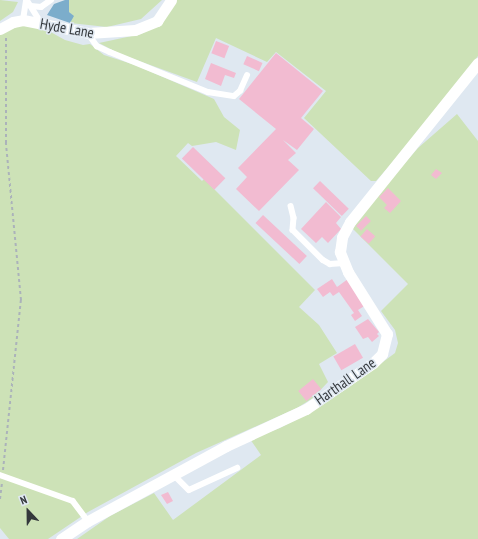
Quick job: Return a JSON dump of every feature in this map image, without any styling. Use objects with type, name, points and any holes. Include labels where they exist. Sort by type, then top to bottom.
[{"type":"street","name":"Hyde Lane","points":[[2,28],[22,20],[88,33],[135,30],[157,21],[171,0]]},
{"type":"street","name":"Harthall Lane","points":[[61,539],[88,521],[226,446],[306,409],[373,363],[382,354],[387,341],[384,327],[344,263],[340,245],[350,222],[478,63]]},
{"type":"lane","points":[[26,0],[42,23]]},
{"type":"lane","points":[[22,20],[26,0]]},
{"type":"lane","points":[[30,6],[41,7],[51,0]]},
{"type":"lane","points":[[88,33],[98,46],[110,52],[225,96],[234,96],[240,91],[247,75]]},
{"type":"lane","points":[[291,206],[294,218],[293,230],[322,260],[330,264],[344,263]]},
{"type":"lane","points":[[174,475],[189,490],[237,468]]},
{"type":"lane","points":[[1,476],[73,501],[88,521]]},
{"type":"path","points":[[0,499],[1,476],[21,300],[6,143],[2,28]]},
{"type":"green space","points":[[0,0],[18,2],[13,12],[0,21]]},
{"type":"green space","points":[[69,0],[162,0],[141,19],[107,27],[70,23],[73,16],[69,12]]},
{"type":"green space","points":[[176,0],[478,0],[478,56],[431,119],[376,181],[371,181],[304,118],[326,91],[276,52],[267,62],[216,38],[197,82],[120,54],[99,43],[141,34],[162,23]]},
{"type":"green space","points":[[21,23],[38,25],[65,40],[83,45],[90,44],[104,55],[135,65],[214,99],[224,117],[240,130],[236,150],[216,142],[192,146],[188,143],[176,156],[202,181],[204,179],[315,290],[299,307],[319,325],[337,353],[319,364],[328,382],[313,398],[297,408],[196,453],[88,512],[48,539],[9,539],[0,528],[0,34]]},
{"type":"green space","points":[[457,114],[478,141],[478,539],[77,539],[110,516],[154,493],[173,520],[261,455],[250,439],[280,428],[309,413],[348,388],[395,353],[398,343],[395,330],[381,311],[408,284],[350,226],[418,148]]},
{"type":"water","points":[[69,0],[69,12],[74,16],[70,23],[47,15],[54,4]]},
{"type":"building","points":[[216,41],[229,46],[224,58],[211,53]]},
{"type":"building","points":[[276,53],[323,91],[301,118],[314,129],[297,150],[283,140],[296,153],[288,160],[299,170],[259,211],[236,189],[247,177],[238,168],[276,129],[239,99]]},
{"type":"building","points":[[247,56],[263,63],[259,71],[243,64]]},
{"type":"building","points":[[211,63],[236,73],[234,78],[225,75],[221,86],[205,79]]},
{"type":"building","points":[[193,147],[225,178],[214,190],[182,159]]},
{"type":"building","points":[[436,169],[442,173],[436,179],[431,175]]},
{"type":"building","points":[[320,181],[349,209],[342,216],[313,188]]},
{"type":"building","points":[[388,188],[401,201],[390,213],[384,208],[387,205],[379,197]]},
{"type":"building","points":[[326,202],[341,217],[336,223],[341,229],[328,243],[322,237],[316,243],[301,229]]},
{"type":"building","points":[[263,215],[307,256],[299,264],[255,223]]},
{"type":"building","points":[[366,216],[371,221],[361,231],[356,226]]},
{"type":"building","points":[[367,229],[375,236],[369,244],[360,237]]},
{"type":"building","points":[[332,279],[337,287],[348,279],[366,305],[358,310],[362,316],[355,321],[351,315],[354,313],[339,292],[333,296],[330,292],[323,297],[317,289]]},
{"type":"building","points":[[368,319],[379,332],[377,334],[379,336],[372,342],[368,337],[363,339],[355,327]]},
{"type":"building","points":[[355,344],[363,358],[341,370],[333,356]]},
{"type":"building","points":[[313,379],[321,389],[306,401],[298,391]]},
{"type":"building","points":[[168,492],[173,501],[167,504],[161,495]]}]
